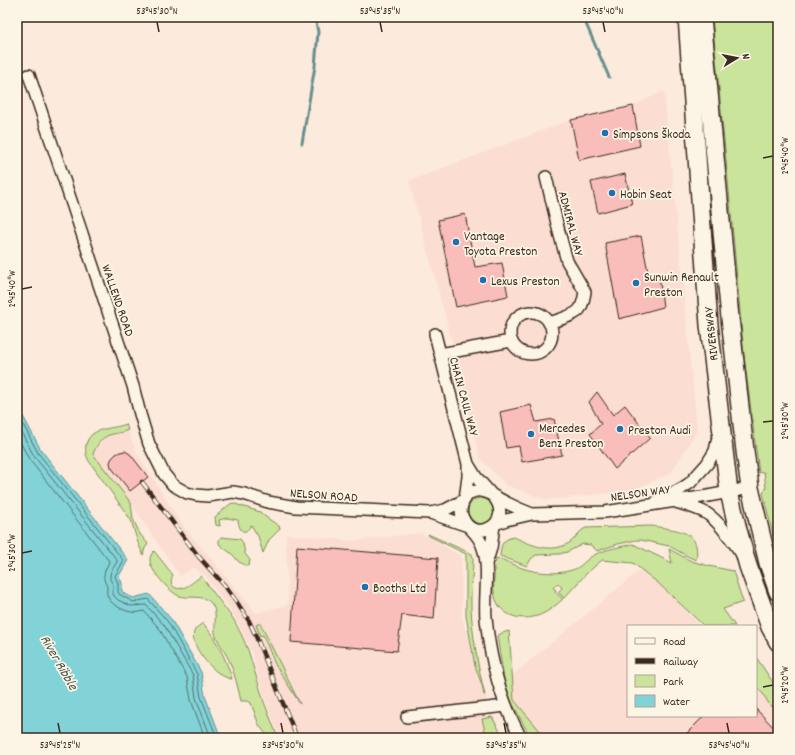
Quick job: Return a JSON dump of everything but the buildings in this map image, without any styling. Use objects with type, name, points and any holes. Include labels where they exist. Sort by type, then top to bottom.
[{"type":"highway","name":"RIVERSWAY","points":[[686,17],[709,326],[720,421],[739,490],[778,592]]},
{"type":"highway","name":"RIVERSWAY","points":[[702,17],[730,318],[745,451],[739,490],[738,530],[748,566],[770,627],[778,642]]},
{"type":"street","name":"WALLEND ROAD","points":[[29,75],[133,386],[150,444],[164,474],[173,485],[187,493],[196,495],[208,496],[218,494]]},
{"type":"street","name":"ADMIRAL WAY","points":[[546,177],[567,261],[585,292],[579,310],[549,323]]},
{"type":"street","points":[[531,312],[541,315],[547,320],[552,331],[550,342],[546,347],[540,352],[533,354],[526,354],[519,351],[514,346],[512,341],[510,336],[511,328],[514,322],[519,316],[531,312]]},
{"type":"street","name":"CHAIN CAUL WAY","points":[[435,334],[468,464],[468,477],[464,499]]},
{"type":"street","points":[[440,354],[512,341]]},
{"type":"street","points":[[650,505],[681,489],[690,483],[701,472],[715,451],[720,421]]},
{"type":"street","name":"CHAIN CAUL WAY","points":[[468,464],[476,477],[492,495]]},
{"type":"street","name":"NELSON WAY","points":[[495,524],[532,514],[605,512],[739,490]]},
{"type":"street","name":"NELSON ROAD","points":[[218,494],[233,492],[268,502],[296,507],[430,513],[445,510],[464,499]]},
{"type":"street","points":[[469,527],[476,530],[483,530],[495,524],[499,519],[500,512],[498,500],[486,492],[474,492],[469,494],[464,499],[461,510],[462,516],[469,527],[480,542],[483,548],[487,564]]},
{"type":"street","name":"NELSON WAY","points":[[492,495],[532,514]]},
{"type":"street","points":[[674,501],[707,514],[718,524],[735,544],[748,566]]},
{"type":"street","name":"NELSON ROAD","points":[[430,513],[469,527]]},
{"type":"street","points":[[495,524],[487,564],[486,617],[492,661],[506,706],[521,738]]},
{"type":"street","points":[[407,717],[506,706]]},
{"type":"shaded area","points":[[664,91],[697,430],[671,473],[630,491],[547,500],[506,485],[480,458],[449,330],[409,181],[571,120],[633,106]]},
{"type":"shaded area","points":[[128,430],[136,452],[183,526],[256,613],[288,605],[286,534],[353,541],[421,533],[461,556],[462,618],[491,713],[505,738],[280,738],[260,684],[253,656],[232,612],[205,575],[193,567],[180,576],[131,503],[93,454],[103,439],[109,435]]},
{"type":"shaded area","points":[[645,566],[699,625],[627,625],[627,717],[757,717],[757,688],[778,711],[778,738],[536,738],[516,706],[508,679]]},
{"type":"green space","points":[[712,17],[778,17],[778,556],[763,493],[766,488],[764,472],[759,473],[744,355]]},
{"type":"green space","points":[[126,424],[128,430],[109,435],[101,440],[93,454],[131,503],[133,519],[140,534],[148,544],[143,555],[131,520],[86,455],[86,445],[88,439],[92,435],[102,430]]},
{"type":"green space","points":[[481,498],[490,502],[494,511],[490,520],[481,524],[472,520],[468,511],[472,502]]},
{"type":"green space","points":[[232,503],[260,512],[279,526],[280,529],[269,540],[263,553],[258,536],[251,525],[246,531],[242,531],[239,527],[238,520],[227,518],[219,520],[220,526],[216,525],[215,517]]},
{"type":"green space","points":[[652,526],[677,530],[691,537],[695,542],[697,550],[696,560],[669,546],[641,540],[618,544],[597,551],[591,545],[583,544],[567,552],[559,554],[536,555],[531,559],[527,566],[500,556],[503,543],[507,539],[514,537],[541,547],[555,548],[569,543],[586,528]]},
{"type":"green space","points":[[428,534],[472,554],[472,620],[476,653],[485,695],[475,666],[466,616],[466,554],[429,536]]},
{"type":"green space","points":[[221,537],[240,539],[243,543],[245,554],[250,560],[249,565],[247,566],[239,562],[232,554],[220,545],[219,540]]},
{"type":"green space","points":[[633,544],[672,563],[669,549],[691,561],[733,571],[743,602],[723,609],[734,625],[703,625],[658,583],[633,563],[602,560],[587,573],[564,598],[558,592],[562,588],[558,583],[553,588],[556,590],[555,592],[563,599],[548,611],[530,618],[515,617],[509,614],[499,606],[496,600],[494,584],[496,558],[528,570],[547,573],[566,572],[575,569],[591,557],[613,548]]},
{"type":"green space","points":[[154,551],[173,575],[171,581],[174,587],[185,587],[201,576],[234,620],[248,650],[264,702],[278,738],[269,738],[259,725],[251,703],[248,701],[241,701],[230,662],[215,633],[215,613],[213,606],[208,600],[179,596],[167,587],[152,569],[150,558]]},
{"type":"green space","points":[[203,623],[213,636],[227,664],[232,679],[212,668],[196,646],[194,632],[196,628]]},
{"type":"green space","points":[[260,623],[300,704],[275,664],[263,635],[260,636],[256,625]]},
{"type":"green space","points":[[509,631],[514,700],[546,738],[531,738],[511,701],[504,679],[497,636]]},
{"type":"green space","points":[[757,658],[778,690],[778,702],[771,707],[757,687]]},
{"type":"green space","points":[[492,717],[504,738],[489,738],[485,731],[482,719]]},
{"type":"water","name":"River Ribble","points":[[17,405],[41,450],[128,560],[119,576],[122,583],[122,592],[133,598],[149,594],[171,619],[201,672],[205,696],[221,738],[17,738]]},
{"type":"waterway","points":[[302,143],[315,66],[318,32],[315,17]]},
{"type":"waterway","points":[[583,17],[609,77]]},
{"type":"railway","points":[[142,482],[199,557],[225,586],[249,621],[297,738]]},
{"type":"place","name":"Simpsons Škoda","points":[[605,133]]},
{"type":"place","name":"Hobin Seat","points":[[612,193]]},
{"type":"place","name":"Vantage Toyota Preston","points":[[456,242]]},
{"type":"place","name":"Lexus Preston","points":[[483,280]]},
{"type":"place","name":"Sunwin Renault Preston","points":[[636,283]]},
{"type":"place","name":"Preston Audi","points":[[620,429]]},
{"type":"place","name":"Mercedes Benz Preston","points":[[531,434]]},
{"type":"place","name":"Booths Ltd","points":[[365,587]]}]
